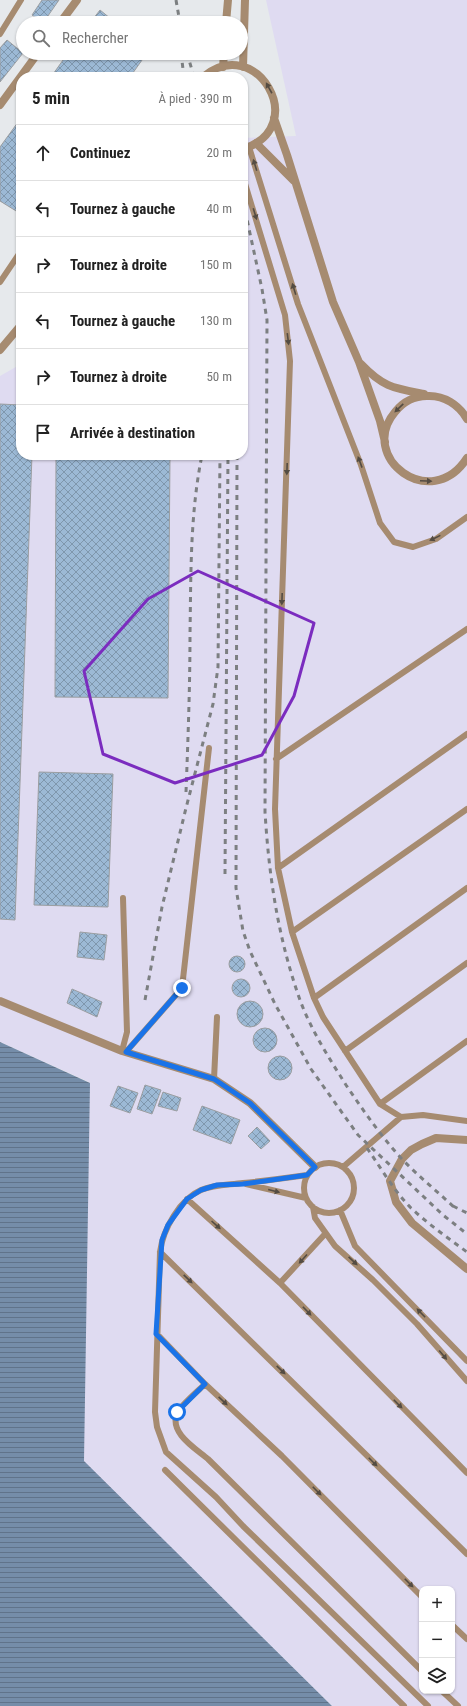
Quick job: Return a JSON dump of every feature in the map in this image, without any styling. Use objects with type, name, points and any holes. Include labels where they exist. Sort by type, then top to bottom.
[{"type":"street","points":[[65,16],[77,0]]},
{"type":"street","points":[[227,16],[228,0]]},
{"type":"street","points":[[245,0],[245,16]]},
{"type":"street","points":[[24,72],[33,60]]},
{"type":"street","points":[[223,67],[224,60]]},
{"type":"street","points":[[243,60],[243,67]]},
{"type":"street","points":[[212,72],[223,67],[243,67],[260,76],[270,88],[275,102],[274,118],[333,302],[359,362],[380,421],[389,457],[398,470],[404,475],[417,480],[431,482],[445,478],[457,471],[467,458]]},
{"type":"street","points":[[0,105],[16,83]]},
{"type":"street","points":[[274,118],[267,132],[250,147],[296,184]]},
{"type":"street","points":[[0,350],[16,331]]},
{"type":"street","points":[[359,362],[374,377],[386,385],[398,390],[442,398],[467,407]]},
{"type":"street","points":[[385,442],[387,428],[397,409],[409,400],[423,396],[430,396]]},
{"type":"street","points":[[453,403],[459,408],[467,419]]},
{"type":"street","points":[[0,1002],[124,1052],[214,1079],[250,1103],[315,1167]]},
{"type":"street","points":[[467,1140],[436,1138],[422,1144],[411,1150],[402,1159],[390,1181],[396,1202],[412,1223],[467,1269]]},
{"type":"lane","points":[[0,34],[21,0]]},
{"type":"lane","points":[[250,147],[298,304],[361,465],[380,523],[394,542],[413,547],[436,539],[467,517]]},
{"type":"lane","points":[[248,193],[285,315],[290,361],[276,759],[275,809],[278,868],[292,932],[314,998],[323,1017],[380,1104],[401,1118]]},
{"type":"lane","points":[[0,282],[16,258]]},
{"type":"lane","points":[[276,759],[467,629]]},
{"type":"lane","points":[[278,868],[467,734]]},
{"type":"lane","points":[[124,1052],[182,988],[209,748]]},
{"type":"lane","points":[[292,932],[467,809]]},
{"type":"lane","points":[[314,998],[467,888]]},
{"type":"lane","points":[[123,898],[127,1032],[124,1052]]},
{"type":"lane","points":[[345,1051],[467,963]]},
{"type":"lane","points":[[214,1079],[217,1017]]},
{"type":"lane","points":[[380,1104],[467,1041]]},
{"type":"lane","points":[[343,1168],[401,1118],[423,1115],[466,1119]]},
{"type":"lane","points":[[313,1207],[326,1212],[340,1210],[348,1202],[353,1192],[353,1181],[347,1171],[338,1165],[327,1163],[315,1167],[307,1175],[304,1186],[306,1198],[313,1207],[316,1218],[335,1246],[373,1280],[417,1324],[467,1381]]},
{"type":"lane","points":[[307,1175],[243,1184],[217,1185],[201,1190],[187,1199],[168,1225],[162,1240],[160,1252],[156,1334],[155,1412],[160,1439],[166,1452],[216,1497],[428,1706]]},
{"type":"lane","points":[[243,1184],[306,1198]]},
{"type":"lane","points":[[187,1199],[280,1283],[467,1473]]},
{"type":"lane","points":[[340,1210],[355,1246],[467,1361]]},
{"type":"lane","points":[[280,1283],[326,1234]]},
{"type":"lane","points":[[160,1252],[467,1554]]},
{"type":"lane","points":[[156,1334],[205,1384],[282,1456],[419,1593]]},
{"type":"lane","points":[[205,1384],[177,1412],[176,1421],[178,1432],[213,1464],[419,1669]]},
{"type":"lane","points":[[165,1470],[404,1706]]},
{"type":"lane","points":[[455,1628],[467,1639]]},
{"type":"lane","points":[[445,1694],[458,1706]]},
{"type":"highlighted area","points":[[198,571],[314,623],[294,696],[262,755],[175,783],[103,754],[84,671],[148,599]]},
{"type":"shaded area","points":[[266,0],[467,0],[467,1706],[332,1706],[85,1463],[83,1459],[89,1082],[0,1042],[0,376],[16,367],[16,460],[248,460],[248,138],[296,136]]},
{"type":"water","points":[[0,1042],[90,1083],[84,1461],[332,1706],[0,1706]]},
{"type":"building","points":[[42,0],[59,0],[48,16],[32,15]]},
{"type":"building","points":[[100,10],[107,16],[95,16]]},
{"type":"building","points":[[7,40],[16,47],[16,60],[17,60],[0,82],[0,48]]},
{"type":"building","points":[[63,60],[142,60],[134,72],[55,72]]},
{"type":"building","points":[[16,125],[16,211],[0,201],[0,147]]},
{"type":"building","points":[[0,404],[16,405],[16,460],[32,460],[15,920],[0,919]]},
{"type":"building","points":[[56,460],[170,460],[168,698],[55,697]]},
{"type":"building","points":[[39,772],[113,774],[108,907],[34,905]]},
{"type":"building","points":[[80,932],[107,935],[104,960],[77,957]]},
{"type":"building","points":[[234,956],[240,956],[245,961],[243,970],[240,972],[234,972],[229,967],[229,961]]},
{"type":"building","points":[[237,979],[245,979],[250,984],[248,995],[245,997],[237,997],[232,992],[232,984]]},
{"type":"building","points":[[72,989],[102,1002],[97,1017],[67,1003]]},
{"type":"building","points":[[250,1001],[259,1005],[263,1014],[259,1023],[250,1027],[241,1023],[237,1014],[241,1005]]},
{"type":"building","points":[[265,1028],[274,1031],[277,1040],[274,1049],[265,1052],[256,1049],[253,1040],[256,1031]]},
{"type":"building","points":[[280,1056],[285,1057],[291,1063],[291,1073],[285,1079],[280,1080],[275,1079],[269,1073],[268,1068],[269,1063],[275,1057]]},
{"type":"building","points":[[145,1085],[161,1090],[152,1114],[137,1109]]},
{"type":"building","points":[[118,1086],[138,1093],[130,1113],[110,1106]]},
{"type":"building","points":[[163,1092],[181,1098],[177,1111],[158,1106]]},
{"type":"building","points":[[202,1106],[240,1120],[231,1144],[193,1130]]},
{"type":"building","points":[[257,1127],[270,1141],[261,1149],[248,1136]]},
{"type":"railway","points":[[176,0],[179,16]]},
{"type":"railway","points":[[182,60],[183,72]]},
{"type":"railway","points":[[189,60],[193,72]]},
{"type":"railway","points":[[248,224],[267,320],[265,812],[272,884],[280,930],[292,977],[304,1011],[321,1044],[346,1085],[365,1113],[393,1149],[421,1178],[456,1209]]},
{"type":"railway","points":[[186,792],[193,521],[201,460]]},
{"type":"railway","points":[[145,1000],[162,907],[213,704],[218,667],[220,460]]},
{"type":"railway","points":[[225,874],[228,460]]},
{"type":"railway","points":[[237,460],[236,888],[243,931],[250,951],[275,1004],[311,1069],[358,1135],[443,1215],[467,1234]]},
{"type":"railway","points":[[367,1148],[393,1187],[411,1208],[467,1252]]},
{"type":"railway","points":[[453,1206],[467,1213]]},
{"type":"route","points":[[177,1412],[205,1384],[156,1334],[160,1252],[162,1240],[168,1225],[187,1199],[201,1190],[217,1185],[243,1184],[307,1175],[315,1167],[250,1103],[214,1079],[126,1052],[182,988]]}]
